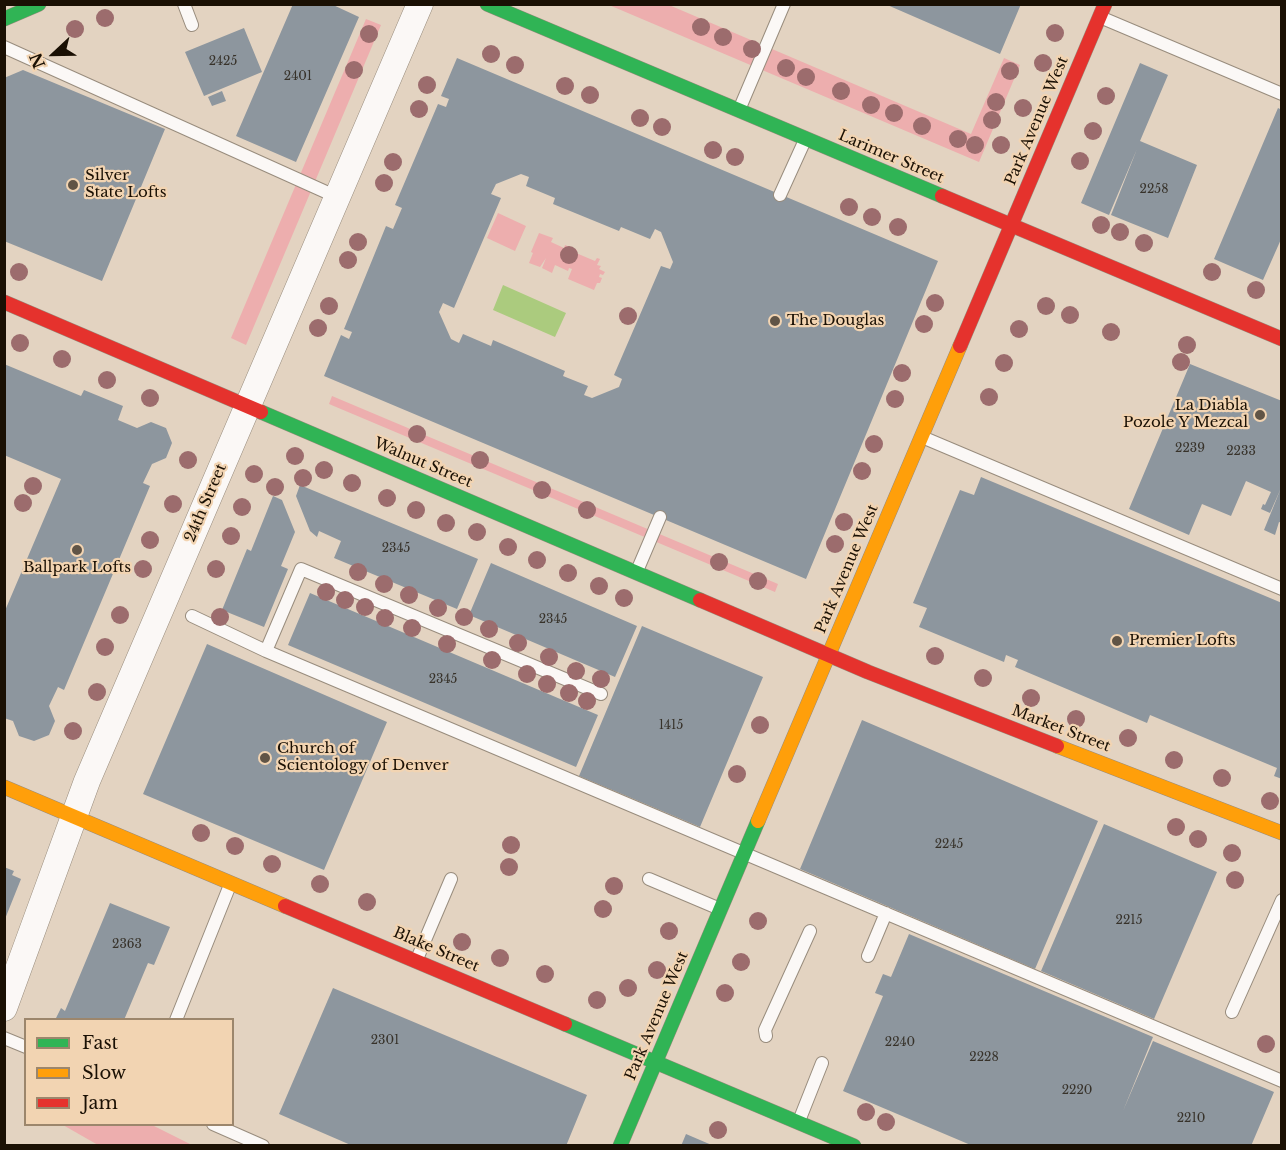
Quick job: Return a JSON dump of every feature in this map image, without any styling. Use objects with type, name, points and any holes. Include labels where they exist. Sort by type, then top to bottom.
[{"type":"main road","points":[[4,19],[39,4]]},
{"type":"main road","name":"Larimer Street","points":[[487,4],[1281,339]]},
{"type":"main road","name":"Park Avenue West","points":[[620,1146],[1102,11]]},
{"type":"main road","name":"Walnut Street","points":[[4,302],[829,654]]},
{"type":"main road","name":"Market Street","points":[[829,654],[868,672],[1281,833]]},
{"type":"main road","name":"Blake Street","points":[[4,787],[232,881],[854,1146]]},
{"type":"street","name":"24th Street","points":[[4,1008],[95,763],[420,4]]},
{"type":"lane","points":[[184,4],[192,25]]},
{"type":"lane","points":[[739,111],[784,4]]},
{"type":"lane","points":[[1102,11],[1281,94]]},
{"type":"lane","points":[[4,47],[337,196]]},
{"type":"lane","points":[[780,195],[805,139]]},
{"type":"lane","points":[[921,436],[1281,589]]},
{"type":"lane","points":[[637,572],[660,517]]},
{"type":"lane","points":[[266,651],[301,569],[601,694]]},
{"type":"lane","points":[[192,616],[266,651],[1281,1081]]},
{"type":"lane","points":[[417,960],[451,879]]},
{"type":"lane","points":[[649,879],[721,909]]},
{"type":"lane","points":[[177,1018],[232,881]]},
{"type":"lane","points":[[1232,1012],[1281,900]]},
{"type":"lane","points":[[868,956],[886,913]]},
{"type":"lane","points":[[766,1036],[765,1030],[810,931]]},
{"type":"lane","points":[[4,1038],[24,1046]]},
{"type":"lane","points":[[799,1122],[822,1063]]},
{"type":"lane","points":[[215,1126],[263,1146]]},
{"type":"shaded area","points":[[609,5],[669,5],[971,134],[1004,58],[1020,65],[979,162]]},
{"type":"shaded area","points":[[366,19],[381,25],[246,345],[231,338]]},
{"type":"shaded area","points":[[498,213],[526,226],[515,251],[487,238]]},
{"type":"shaded area","points":[[539,233],[553,238],[551,242],[564,248],[565,245],[577,250],[576,253],[595,261],[597,258],[600,259],[597,265],[601,266],[599,269],[605,272],[603,275],[600,274],[599,277],[602,278],[594,290],[568,279],[572,269],[569,268],[568,271],[555,265],[552,273],[542,268],[546,258],[540,267],[529,263]]},
{"type":"shaded area","points":[[503,285],[566,313],[555,337],[493,310]]},
{"type":"shaded area","points":[[332,396],[778,584],[775,592],[329,404]]},
{"type":"shaded area","points":[[65,1126],[154,1126],[192,1145],[98,1145]]},
{"type":"building","points":[[293,4],[331,4],[359,17],[296,162],[236,136]]},
{"type":"building","points":[[885,4],[1021,4],[1000,54]]},
{"type":"building","points":[[244,28],[262,72],[204,96],[185,52]]},
{"type":"building","name":"The Douglas","points":[[457,58],[938,261],[806,579],[324,376],[341,335],[349,339],[352,332],[344,329],[386,226],[393,229],[402,208],[395,205],[438,104],[446,107],[449,99],[441,96]],"holes":[[[521,174],[529,177],[526,186],[555,198],[553,204],[619,231],[621,227],[650,239],[655,229],[661,232],[673,262],[670,269],[661,266],[614,375],[622,379],[619,387],[592,398],[584,395],[588,386],[563,376],[565,371],[493,340],[491,346],[463,334],[459,343],[451,339],[439,312],[443,303],[454,308],[501,198],[491,194],[496,184]]]},
{"type":"building","points":[[1140,63],[1168,75],[1140,141],[1197,165],[1168,238],[1111,215],[1137,149],[1109,215],[1081,203]]},
{"type":"building","name":"Silver State Lofts","points":[[23,70],[165,129],[102,281],[4,241],[4,78]]},
{"type":"building","points":[[222,91],[226,101],[212,106],[208,97]]},
{"type":"building","points":[[1278,108],[1282,110],[1282,237],[1263,280],[1214,259]]},
{"type":"building","name":"Ballpark Lofts","points":[[4,364],[81,396],[84,390],[123,406],[118,420],[137,428],[151,422],[166,428],[172,443],[166,458],[152,464],[143,483],[150,486],[64,690],[58,687],[49,706],[55,721],[49,735],[34,741],[19,736],[13,721],[4,718],[4,613],[61,479],[4,455]]},
{"type":"building","points":[[1190,364],[1282,401],[1282,523],[1279,522],[1275,535],[1264,530],[1281,488],[1270,513],[1261,509],[1271,492],[1246,481],[1231,516],[1202,504],[1189,535],[1129,509]]},
{"type":"building","name":"Premier Lofts","points":[[981,477],[1282,603],[1282,779],[1274,776],[1277,768],[1150,715],[1147,723],[1015,667],[1018,660],[1006,655],[1004,662],[919,627],[927,608],[913,603],[960,490],[974,495]]},
{"type":"building","points":[[300,485],[478,559],[457,609],[334,558],[341,541],[319,531],[317,537],[310,531],[296,496]]},
{"type":"building","points":[[273,496],[282,500],[295,532],[281,566],[288,569],[264,627],[222,610],[247,549],[251,551]]},
{"type":"building","points":[[491,563],[637,626],[615,677],[469,615]]},
{"type":"building","points":[[310,593],[598,715],[576,767],[288,645]]},
{"type":"building","points":[[642,626],[763,677],[700,827],[579,776]]},
{"type":"building","name":"Church of Scientology of Denver","points":[[207,644],[387,722],[324,870],[143,794]]},
{"type":"building","points":[[862,720],[1098,821],[1035,969],[800,869]]},
{"type":"building","points":[[1104,824],[1217,872],[1154,1019],[1041,971]]},
{"type":"building","points":[[4,867],[14,871],[12,875],[21,879],[5,919]]},
{"type":"building","points":[[110,903],[170,927],[154,965],[148,963],[125,1018],[56,1018],[61,1008],[65,1011]]},
{"type":"building","points":[[909,934],[1153,1037],[1123,1111],[1153,1041],[1274,1092],[1251,1146],[973,1146],[843,1091],[883,996],[875,993],[883,974],[891,977]]},
{"type":"building","points":[[333,988],[587,1095],[566,1146],[353,1146],[279,1114]]},
{"type":"building","points":[[686,1134],[714,1146],[681,1146]]},
{"type":"traffic: fast","points":[[4,19],[39,4]]},
{"type":"traffic: fast","points":[[487,4],[942,196]]},
{"type":"traffic: fast","points":[[261,412],[700,600]]},
{"type":"traffic: fast","points":[[620,1146],[758,821]]},
{"type":"traffic: fast","points":[[565,1024],[854,1146]]},
{"type":"traffic: slow","points":[[758,821],[960,346]]},
{"type":"traffic: slow","points":[[1057,746],[1282,833]]},
{"type":"traffic: slow","points":[[4,787],[285,906]]},
{"type":"traffic: jam","points":[[960,346],[1105,4]]},
{"type":"traffic: jam","points":[[942,196],[1282,339]]},
{"type":"traffic: jam","points":[[4,302],[261,412]]},
{"type":"traffic: jam","points":[[700,600],[868,672],[1057,746]]},
{"type":"traffic: jam","points":[[285,906],[565,1024]]},
{"type":"place","name":"Silver State Lofts","points":[[73,185]]},
{"type":"place","name":"The Douglas","points":[[775,321]]},
{"type":"place","name":"La Diabla Pozole Y Mezcal","points":[[1260,415]]},
{"type":"place","name":"Ballpark Lofts","points":[[77,550]]},
{"type":"place","name":"Premier Lofts","points":[[1117,641]]},
{"type":"place","name":"Church of Scientology of Denver","points":[[265,758]]}]
